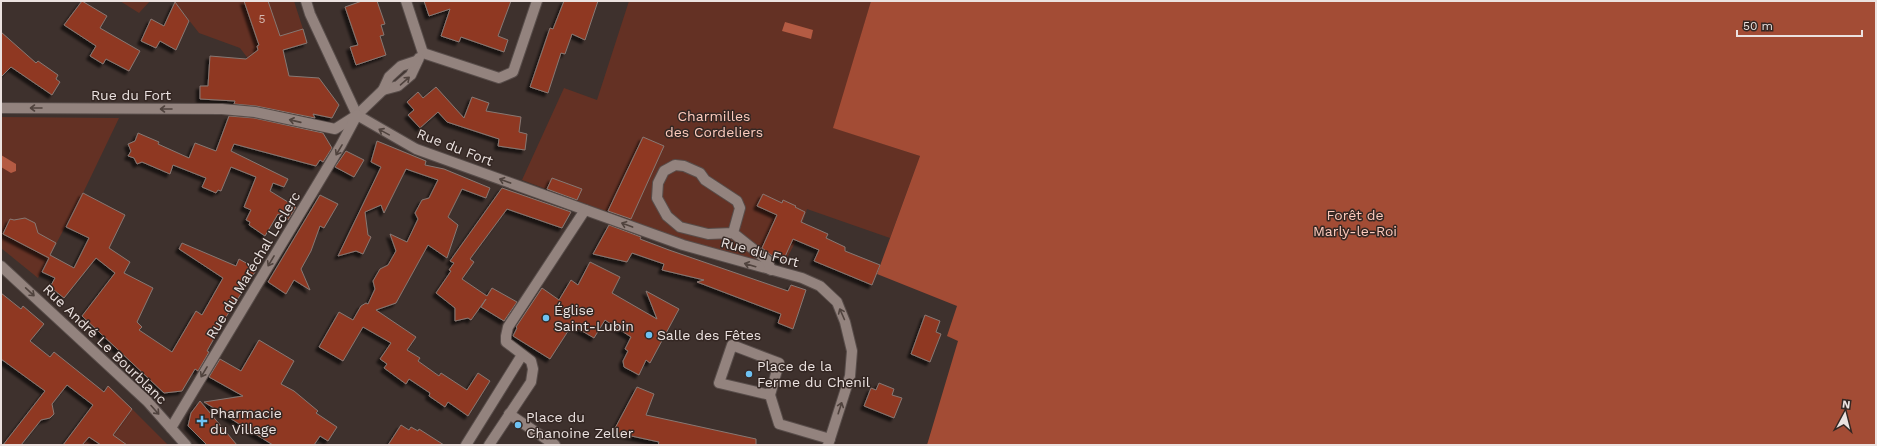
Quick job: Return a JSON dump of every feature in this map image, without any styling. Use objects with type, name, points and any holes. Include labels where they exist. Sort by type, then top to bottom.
[{"type":"street","points":[[306,1],[310,14],[357,115],[383,90],[389,77],[401,66],[419,57],[499,78],[513,72],[537,1]]},
{"type":"street","points":[[406,1],[419,57]]},
{"type":"street","name":"Rue du Fort","points":[[1,108],[228,110],[255,112],[336,129],[357,115],[416,149],[683,245],[802,278],[820,286],[837,302],[845,322],[852,351],[850,376],[829,442]]},
{"type":"street","name":"Rue du Maréchal Leclerc","points":[[171,428],[342,145],[357,115]]},
{"type":"street","points":[[733,233],[740,208],[737,201],[705,180],[700,173],[684,166],[675,165],[664,171],[658,183],[657,198],[667,216],[680,227],[708,234],[733,233],[767,260],[771,270]]},
{"type":"street","points":[[489,445],[531,382],[531,361],[506,342],[508,328],[585,210]]},
{"type":"street","name":"Rue André Le Bourblanc","points":[[1,266],[147,401],[186,445]]},
{"type":"street","points":[[770,395],[719,383],[732,345],[779,363],[770,395],[779,424],[829,442]]},
{"type":"street","points":[[466,445],[522,355]]},
{"type":"street","points":[[509,414],[555,445]]},
{"type":"green space","points":[[120,1],[150,1],[139,13]]},
{"type":"green space","points":[[174,1],[294,1],[303,29],[274,38],[256,69],[240,48],[199,33]]},
{"type":"green space","name":"Charmilles des Cordeliers","points":[[629,1],[871,1],[834,128],[920,156],[890,238],[807,209],[798,237],[785,262],[761,250],[757,260],[688,242],[522,180],[564,88],[597,100]]},
{"type":"green space","name":"Forêt de Marly-le-Roi","points":[[871,1],[1876,1],[1876,445],[927,445],[958,341],[947,336],[957,306],[877,274],[920,156],[833,128]]},
{"type":"green space","points":[[1,117],[119,118],[83,193],[38,278],[1,248]]},
{"type":"green space","points":[[109,386],[168,445],[64,445]]},
{"type":"shaded area","points":[[785,22],[813,30],[811,39],[782,31]]},
{"type":"shaded area","points":[[1,155],[16,164],[16,171],[11,173],[1,167]]},
{"type":"building","points":[[82,1],[107,16],[100,28],[140,51],[129,71],[106,59],[103,64],[90,56],[96,46],[64,25]]},
{"type":"building","points":[[244,1],[268,1],[280,36],[303,29],[307,43],[283,50],[289,76],[319,78],[339,105],[332,118],[313,114],[315,118],[256,106],[234,104],[235,101],[200,99],[200,86],[208,86],[210,56],[246,59],[258,50],[257,46],[259,45]]},
{"type":"building","points":[[362,1],[377,1],[385,24],[381,25],[384,35],[380,36],[386,55],[356,65],[350,47],[358,45],[345,7]]},
{"type":"building","points":[[424,1],[511,1],[498,36],[508,40],[504,52],[461,37],[459,42],[441,36],[450,9],[429,16]]},
{"type":"building","points":[[564,1],[598,1],[585,40],[572,34],[565,54],[561,53],[548,93],[530,87],[550,28],[553,29]]},
{"type":"building","points":[[175,2],[189,21],[176,50],[160,41],[156,48],[141,41],[151,19],[164,26]]},
{"type":"building","points":[[1,32],[36,63],[38,61],[58,75],[56,79],[60,82],[52,95],[11,67],[1,77]]},
{"type":"building","points":[[436,87],[464,118],[472,97],[489,103],[486,111],[521,117],[519,132],[527,134],[525,150],[498,146],[499,139],[447,122],[438,112],[420,128],[408,115],[414,110],[407,102],[418,92],[423,98]]},
{"type":"building","points":[[229,116],[254,118],[323,133],[332,148],[323,162],[320,160],[316,166],[234,144],[231,151],[288,179],[284,187],[273,183],[270,191],[296,207],[288,220],[278,214],[265,236],[249,225],[250,222],[246,220],[251,210],[244,207],[256,177],[231,167],[221,191],[218,190],[216,193],[202,187],[206,178],[173,165],[170,174],[142,162],[137,164],[134,158],[128,156],[131,151],[128,144],[135,141],[138,133],[189,158],[195,143],[216,151]]},
{"type":"building","points":[[643,137],[664,146],[631,219],[608,211]]},
{"type":"building","points":[[377,141],[426,161],[425,165],[444,169],[490,188],[486,198],[462,189],[448,217],[458,225],[447,258],[428,245],[396,303],[376,310],[416,337],[407,350],[420,358],[418,361],[439,376],[441,373],[467,390],[478,373],[490,381],[468,416],[448,402],[445,407],[429,396],[430,393],[409,379],[406,384],[384,368],[387,364],[380,359],[391,343],[363,327],[343,361],[319,347],[339,312],[353,320],[361,306],[366,303],[368,304],[375,289],[373,281],[380,269],[388,265],[396,251],[390,234],[407,242],[418,219],[415,213],[422,200],[429,198],[438,180],[406,169],[384,213],[381,205],[365,212],[368,235],[371,237],[363,254],[356,251],[338,256],[381,167],[371,162]]},
{"type":"building","points":[[346,151],[364,160],[354,177],[335,167]]},
{"type":"building","points":[[552,178],[582,189],[577,200],[547,189]]},
{"type":"building","points":[[502,188],[571,212],[562,228],[507,209],[470,259],[474,262],[462,279],[487,296],[492,288],[517,302],[504,321],[481,307],[486,299],[471,320],[468,318],[455,321],[455,308],[436,293],[451,271],[449,270],[454,263],[450,261]]},
{"type":"building","points":[[83,193],[125,215],[109,248],[130,262],[124,273],[153,288],[137,322],[142,327],[139,330],[172,352],[196,311],[202,315],[223,278],[179,249],[182,243],[236,266],[239,259],[257,269],[226,317],[207,351],[209,352],[198,371],[195,369],[182,391],[164,393],[82,316],[115,273],[96,258],[64,298],[50,287],[55,278],[42,272],[49,258],[3,234],[10,219],[14,220],[25,218],[35,223],[38,233],[56,243],[50,255],[74,268],[89,238],[66,227]]},
{"type":"building","points":[[763,194],[782,203],[783,200],[796,206],[795,207],[805,212],[801,222],[828,234],[826,238],[845,247],[845,251],[880,265],[872,285],[814,261],[819,250],[793,239],[783,261],[771,255],[762,248],[777,215],[757,206]]},
{"type":"building","points":[[320,195],[338,204],[324,228],[320,226],[311,251],[301,269],[310,290],[294,280],[286,294],[268,282]]},
{"type":"building","points":[[609,225],[641,237],[640,239],[669,250],[788,291],[791,285],[806,290],[793,329],[778,323],[781,314],[697,282],[704,280],[662,270],[664,264],[632,253],[627,262],[593,254]]},
{"type":"building","points":[[590,262],[620,277],[612,293],[657,319],[646,291],[679,309],[650,363],[646,360],[639,375],[624,367],[623,361],[628,351],[625,349],[631,337],[605,320],[594,338],[572,325],[550,359],[513,336],[517,328],[516,327],[542,288],[559,300],[571,280],[578,285]]},
{"type":"building","points":[[1,293],[21,309],[23,306],[44,324],[30,341],[50,357],[54,352],[104,392],[108,386],[132,409],[113,435],[127,445],[101,445],[89,437],[82,445],[63,445],[93,405],[67,385],[52,404],[54,414],[50,418],[41,420],[21,445],[3,445],[45,391],[1,359]]},
{"type":"building","points":[[925,315],[940,321],[936,332],[941,334],[930,362],[911,354]]},
{"type":"building","points":[[259,340],[294,361],[281,384],[294,391],[318,411],[316,413],[337,427],[328,441],[320,436],[314,445],[273,445],[204,402],[243,396],[209,377],[220,359],[241,371]]},
{"type":"building","points":[[879,383],[894,389],[892,395],[902,398],[894,418],[864,406],[871,388],[876,390]]},
{"type":"building","points":[[637,387],[654,394],[646,415],[756,439],[756,445],[658,445],[659,442],[613,432]]},
{"type":"building","points":[[200,401],[237,445],[207,445],[188,426],[191,413]]},
{"type":"building","points":[[401,425],[409,430],[411,427],[418,431],[419,429],[444,445],[388,445]]},
{"type":"place","name":"Église Saint-Lubin","points":[[546,318]]},
{"type":"place","name":"Salle des Fêtes","points":[[649,335]]},
{"type":"place","name":"Place de la Ferme du Chenil","points":[[749,374]]},
{"type":"place","name":"Pharmacie du Village","points":[[202,421]]},
{"type":"place","name":"Place du Chanoine Zeller","points":[[518,425]]}]
